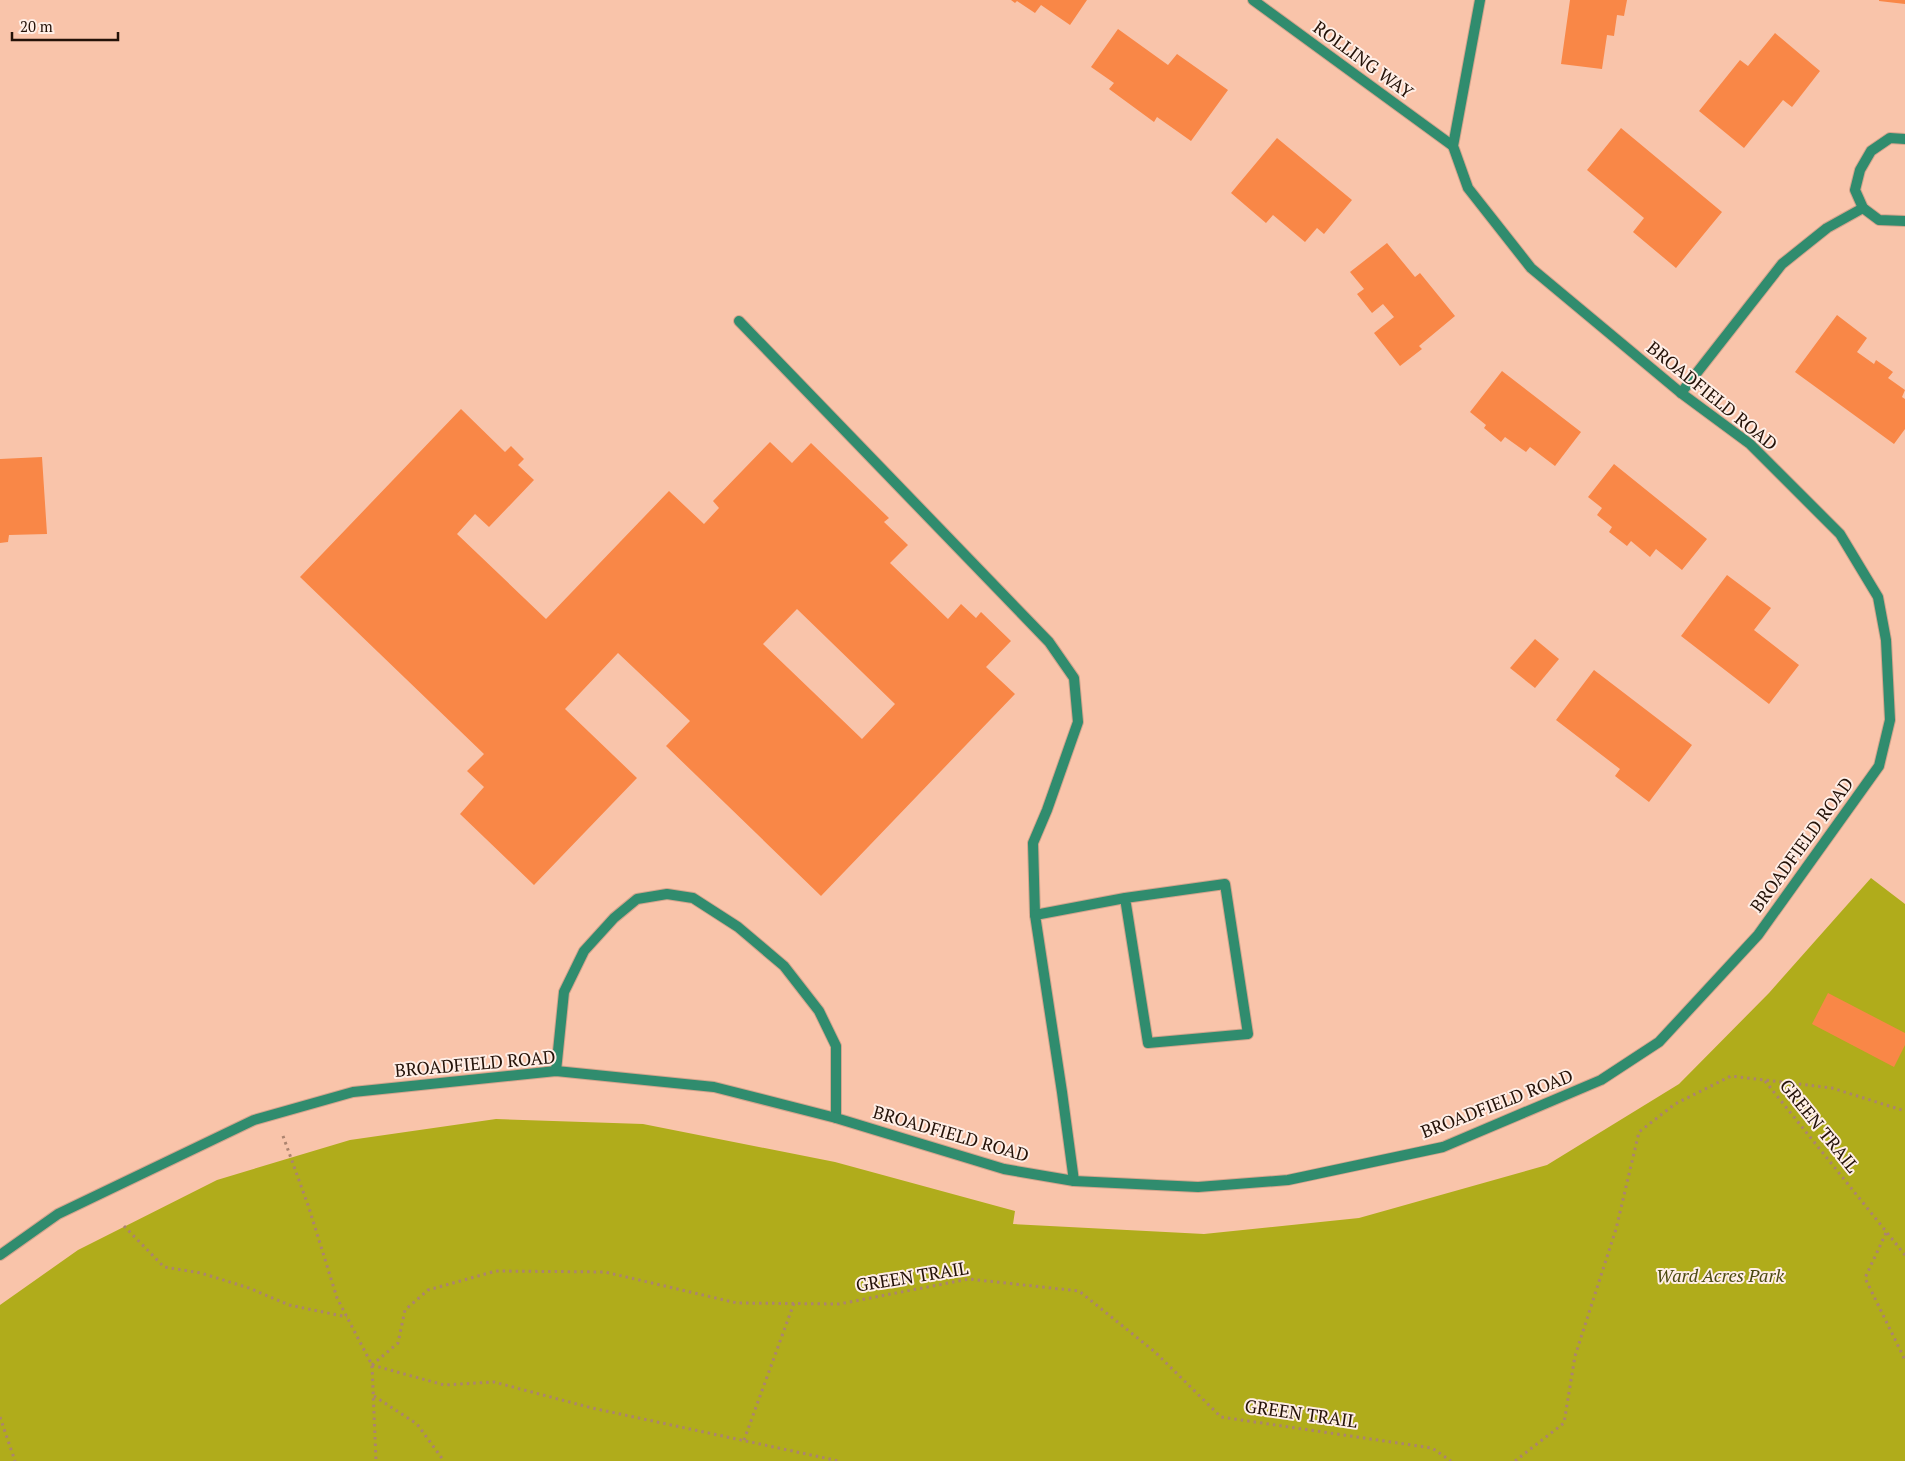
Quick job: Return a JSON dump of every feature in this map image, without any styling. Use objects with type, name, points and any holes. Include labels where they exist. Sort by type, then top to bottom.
[{"type":"street","name":"ROLLING WAY","points":[[1253,0],[1453,146]]},
{"type":"street","points":[[1453,146],[1480,0]]},
{"type":"street","points":[[1905,139],[1890,138],[1871,151],[1860,170],[1856,190],[1863,208],[1879,220],[1905,221]]},
{"type":"street","name":"BROADFIELD ROAD","points":[[0,1255],[58,1214],[254,1120],[353,1092],[556,1071],[714,1087],[836,1118],[1004,1170],[1074,1180],[1198,1187],[1288,1180],[1443,1147],[1601,1080],[1659,1042],[1758,935],[1879,766],[1890,720],[1886,640],[1878,597],[1840,534],[1750,444],[1681,393],[1531,268],[1468,188],[1453,146]]},
{"type":"street","points":[[1681,393],[1782,264],[1827,228],[1863,208]]},
{"type":"street","points":[[739,320],[1049,642],[1074,678],[1078,722],[1047,810],[1033,843],[1035,915],[1074,1180]]},
{"type":"street","points":[[1035,915],[1126,898],[1225,884],[1248,1034],[1148,1043],[1126,898]]},
{"type":"street","points":[[556,1071],[564,992],[584,951],[614,918],[637,899],[667,894],[693,898],[738,927],[784,966],[819,1011],[836,1046],[836,1118]]},
{"type":"path","name":"GREEN TRAIL","points":[[1516,1461],[1564,1423],[1575,1356],[1616,1229],[1639,1132],[1675,1104],[1731,1076],[1765,1080],[1905,1255]]},
{"type":"path","points":[[1765,1080],[1832,1088],[1905,1111]]},
{"type":"path","points":[[276,1114],[338,1298],[372,1365],[376,1461]]},
{"type":"path","points":[[124,1226],[164,1267],[201,1273],[249,1288],[289,1305],[348,1317]]},
{"type":"path","points":[[1886,1233],[1865,1278],[1905,1360]]},
{"type":"path","name":"GREEN TRAIL","points":[[372,1365],[398,1343],[405,1310],[428,1290],[496,1271],[605,1272],[738,1303],[839,1304],[969,1279],[1080,1291],[1155,1352],[1221,1417],[1432,1448],[1451,1461]]},
{"type":"path","points":[[744,1440],[794,1303]]},
{"type":"path","points":[[372,1365],[444,1385],[494,1382],[592,1408],[839,1461]]},
{"type":"path","points":[[373,1396],[417,1424],[444,1461]]},
{"type":"path","points":[[0,1417],[15,1461]]},
{"type":"green space","name":"Ward Acres Park","points":[[1871,878],[1905,904],[1905,1461],[0,1461],[0,1305],[78,1250],[217,1180],[350,1140],[496,1119],[643,1124],[835,1162],[1015,1211],[1013,1224],[1204,1234],[1359,1218],[1547,1165],[1679,1084],[1769,993]]},
{"type":"building","points":[[1011,0],[1087,0],[1070,25],[1041,5],[1035,13],[1017,1],[1015,3]]},
{"type":"building","points":[[1570,0],[1627,0],[1624,16],[1617,15],[1614,36],[1607,35],[1602,69],[1561,64]]},
{"type":"building","points":[[1905,0],[1905,4],[1879,1]]},
{"type":"building","points":[[1118,29],[1168,65],[1177,54],[1228,90],[1191,141],[1157,117],[1154,122],[1109,89],[1114,83],[1091,67]]},
{"type":"building","points":[[1775,33],[1820,71],[1792,107],[1783,100],[1744,148],[1699,111],[1740,60],[1748,66]]},
{"type":"building","points":[[1621,128],[1722,212],[1676,268],[1633,232],[1644,218],[1587,170]]},
{"type":"building","points":[[1277,138],[1352,200],[1324,234],[1317,228],[1305,242],[1273,215],[1266,223],[1231,193]]},
{"type":"building","points":[[1387,243],[1415,277],[1420,273],[1455,316],[1419,346],[1422,349],[1400,366],[1374,333],[1394,317],[1383,304],[1372,313],[1357,294],[1364,289],[1350,272]]},
{"type":"building","points":[[1837,315],[1867,338],[1857,352],[1874,364],[1876,360],[1893,372],[1888,378],[1905,390],[1902,397],[1905,399],[1905,429],[1894,444],[1795,372]]},
{"type":"building","points":[[1502,371],[1581,432],[1555,466],[1530,447],[1526,452],[1505,437],[1501,442],[1484,428],[1486,425],[1470,412]]},
{"type":"building","points":[[461,409],[505,452],[511,446],[524,459],[518,465],[534,480],[489,527],[475,514],[457,534],[546,619],[669,491],[704,524],[719,508],[713,501],[770,442],[792,463],[811,443],[889,518],[884,522],[908,545],[890,563],[948,619],[961,604],[976,618],[981,612],[1011,641],[986,667],[1015,694],[821,896],[666,746],[690,721],[618,653],[565,709],[637,778],[534,885],[460,814],[484,787],[467,771],[484,754],[300,577]],"holes":[[[797,609],[895,704],[862,739],[763,644]]]},
{"type":"building","points":[[42,457],[47,534],[9,535],[8,542],[0,543],[0,459]]},
{"type":"building","points":[[1614,464],[1707,539],[1682,570],[1656,549],[1650,557],[1631,541],[1627,546],[1609,532],[1612,527],[1597,515],[1602,508],[1588,497]]},
{"type":"building","points":[[1727,575],[1771,608],[1754,630],[1799,665],[1769,704],[1681,636]]},
{"type":"building","points":[[1535,639],[1559,659],[1535,688],[1510,668]]},
{"type":"building","points":[[1594,670],[1692,745],[1649,802],[1615,776],[1620,769],[1556,720]]},
{"type":"building","points":[[1828,993],[1905,1033],[1905,1045],[1894,1067],[1812,1024]]}]
